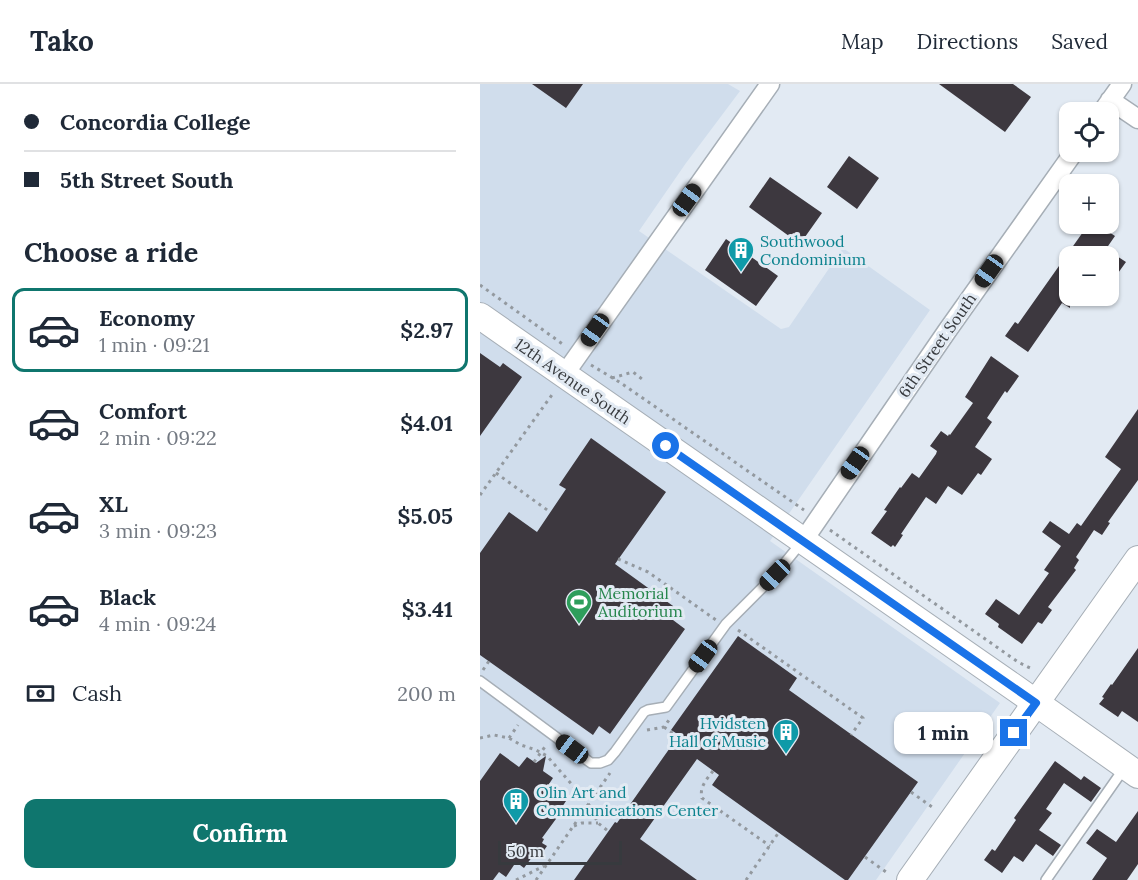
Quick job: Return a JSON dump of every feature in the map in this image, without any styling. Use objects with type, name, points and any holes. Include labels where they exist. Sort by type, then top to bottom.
[{"type":"street","points":[[565,374],[770,84]]},
{"type":"street","points":[[1109,102],[1122,84]]},
{"type":"street","points":[[1119,111],[1138,119]]},
{"type":"street","name":"6th Street South","points":[[803,541],[946,331],[1067,162]]},
{"type":"street","name":"12th Avenue South","points":[[480,316],[1132,771]]},
{"type":"street","points":[[910,880],[1138,558]]},
{"type":"lane","points":[[480,681],[591,763],[608,760],[644,712],[666,707],[726,624],[775,575],[803,541]]},
{"type":"lane","points":[[1046,880],[1132,771]]},
{"type":"path","points":[[480,285],[565,374],[601,373],[612,378],[798,506]]},
{"type":"path","points":[[612,378],[633,372],[642,379]]},
{"type":"path","points":[[480,495],[565,374]]},
{"type":"path","points":[[496,473],[550,512]]},
{"type":"path","points":[[838,536],[1018,662],[1030,668]]},
{"type":"path","points":[[618,559],[648,572],[712,618],[735,628],[863,718],[851,735]]},
{"type":"path","points":[[642,731],[664,727],[671,718]]},
{"type":"path","points":[[664,727],[690,745]]},
{"type":"path","points":[[480,738],[495,735],[509,738],[520,745],[541,752],[553,761],[588,804],[598,823],[608,831]]},
{"type":"path","points":[[534,762],[554,735]]},
{"type":"path","points":[[527,875],[535,880],[614,766]]},
{"type":"path","points":[[713,771],[702,787],[702,798],[770,846]]},
{"type":"path","points":[[911,792],[932,807]]},
{"type":"path","points":[[574,826],[582,823],[598,823]]},
{"type":"path","points":[[746,880],[779,832]]},
{"type":"path","points":[[865,857],[886,872]]},
{"type":"path","points":[[516,880],[546,865]]},
{"type":"shaded area","points":[[480,84],[728,84],[740,91],[639,231],[781,329],[789,327],[843,248],[930,310],[770,541],[1000,703],[876,880],[480,880]]},
{"type":"building","points":[[532,84],[583,84],[566,108]]},
{"type":"building","points":[[939,84],[1013,84],[1031,97],[1005,132]]},
{"type":"building","points":[[849,156],[879,178],[857,209],[827,187]]},
{"type":"building","name":"Southwood Condominium","points":[[770,177],[822,213],[800,244],[749,207]]},
{"type":"building","points":[[1082,234],[1112,234],[1115,236],[1108,246],[1073,246]]},
{"type":"building","name":"Southwood Condominium","points":[[726,239],[778,276],[756,306],[705,270]]},
{"type":"building","points":[[1119,257],[1126,262],[1119,272]]},
{"type":"building","points":[[1059,266],[1060,306],[1028,352],[1005,336],[1015,322],[1018,324]]},
{"type":"building","points":[[480,353],[500,367],[503,363],[522,377],[480,436]]},
{"type":"building","points":[[991,356],[1019,376],[1007,393],[1005,391],[987,418],[992,422],[975,447],[992,459],[962,495],[948,486],[936,504],[926,497],[895,547],[893,545],[891,547],[871,533],[887,511],[884,510],[900,487],[912,473],[919,478],[936,454],[937,451],[930,446],[941,431],[950,435],[973,403],[965,397]]},
{"type":"building","points":[[1138,409],[1138,480],[1108,522],[1110,523],[1102,535],[1094,530],[1076,557],[1079,560],[1074,568],[1076,570],[1048,607],[1052,610],[1042,624],[1038,622],[1022,644],[998,627],[999,624],[985,614],[996,599],[1019,615],[1049,573],[1044,570],[1061,546],[1042,532],[1050,521],[1069,534],[1077,523],[1081,526],[1121,469],[1105,457]]},
{"type":"building","name":"Memorial Auditorium","points":[[591,438],[666,492],[615,564],[680,611],[673,620],[685,629],[610,734],[599,726],[593,735],[480,655],[480,553],[509,512],[537,532],[566,489],[559,485]]},
{"type":"building","name":"Hvidsten Hall of Music","points":[[738,636],[797,678],[789,690],[918,782],[848,880],[845,880],[712,785],[719,775],[697,759],[640,839],[697,880],[574,880],[679,735],[671,730]]},
{"type":"building","points":[[1138,648],[1138,722],[1122,711],[1118,717],[1099,704]]},
{"type":"building","name":"Olin Art and Communications Center","points":[[500,753],[519,767],[527,757],[536,763],[546,756],[543,771],[553,778],[549,784],[568,798],[562,807],[564,808],[542,838],[544,839],[542,843],[547,846],[540,856],[535,853],[524,868],[516,862],[506,877],[499,872],[493,880],[480,880],[480,781]]},
{"type":"building","points":[[1055,761],[1081,780],[1084,776],[1101,788],[1091,802],[1064,783],[1046,809],[1052,813],[1039,830],[1061,845],[1053,856],[1036,844],[1023,862],[1014,856],[1002,873],[984,860],[992,849],[995,851],[1016,820],[1014,818]]},
{"type":"building","points":[[1138,811],[1138,864],[1127,880],[1092,880],[1107,858],[1086,843],[1097,829],[1116,842]]},
{"type":"place","name":"Southwood Condominium","points":[[741,273]]},
{"type":"place","name":"Memorial Auditorium","points":[[579,625]]},
{"type":"place","name":"Hvidsten Hall of Music","points":[[786,755]]},
{"type":"place","name":"Olin Art and Communications Center","points":[[516,824]]},
{"type":"route","points":[[666,446],[1036,703],[1014,733]]}]
